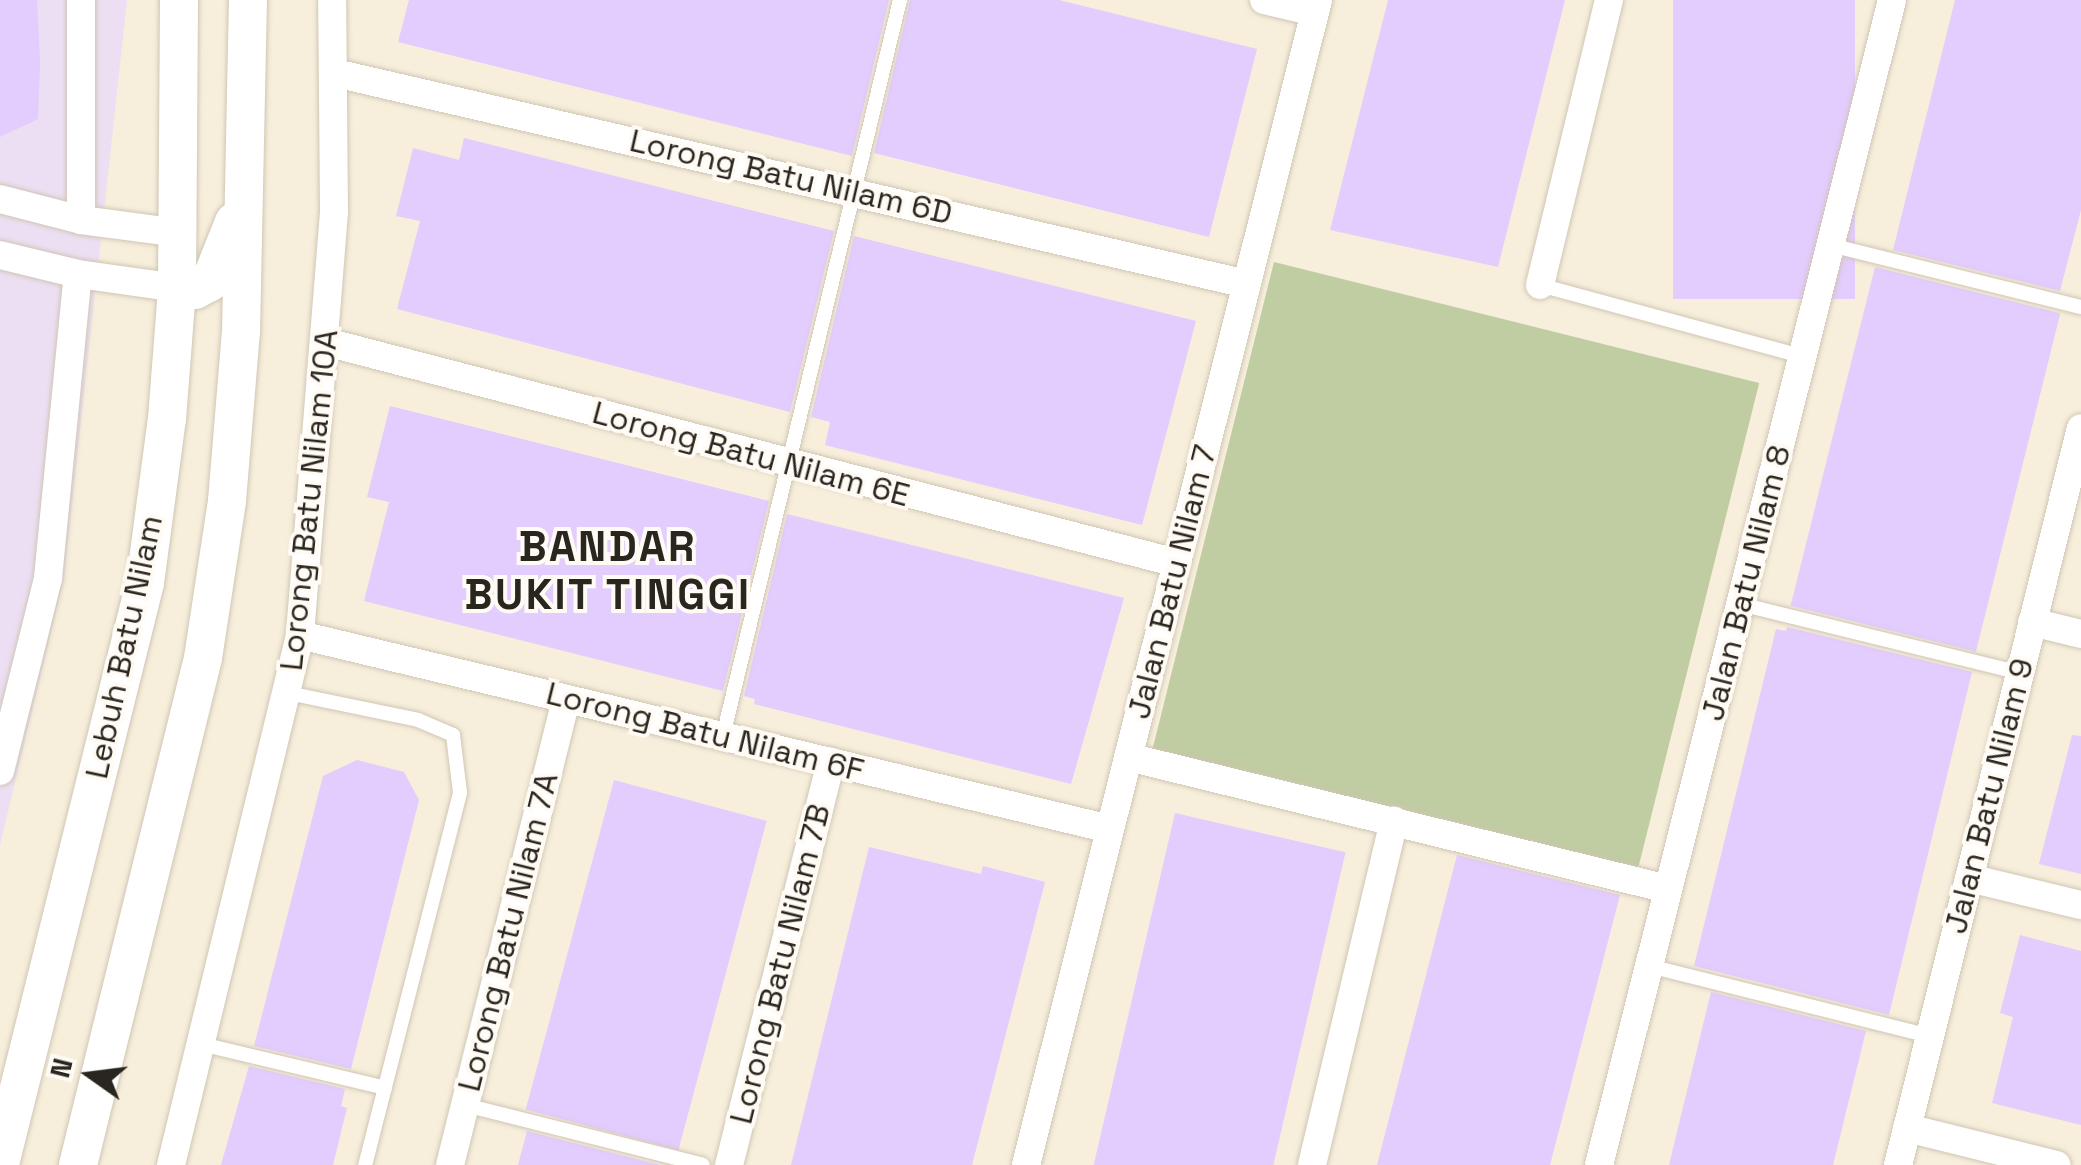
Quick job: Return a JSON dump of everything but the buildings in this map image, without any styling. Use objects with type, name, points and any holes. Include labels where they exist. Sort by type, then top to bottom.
[{"type":"main road","name":"Lebuh Batu Nilam","points":[[0,1164],[145,583],[168,420],[177,288],[178,0]]},
{"type":"main road","points":[[78,1165],[202,658],[228,482],[241,332],[248,0]]},
{"type":"main road","points":[[177,288],[195,290],[210,282],[243,196]]},
{"type":"street","points":[[80,220],[82,0]]},
{"type":"street","name":"Lorong Batu Nilam 10A","points":[[171,1165],[300,635],[334,212],[332,0]]},
{"type":"street","points":[[1264,0],[1316,6]]},
{"type":"street","points":[[1540,284],[1610,0]]},
{"type":"street","name":"Jalan Batu Nilam 8","points":[[1600,1165],[1892,0]]},
{"type":"street","name":"Jalan Batu Nilam 7","points":[[1026,1165],[1316,6]]},
{"type":"street","name":"Lorong Batu Nilam 6D","points":[[334,73],[1247,284]]},
{"type":"street","points":[[0,199],[80,220],[178,233]]},
{"type":"street","points":[[0,255],[78,274],[177,288]]},
{"type":"street","points":[[0,769],[48,578],[78,274]]},
{"type":"street","name":"Lorong Batu Nilam 6E","points":[[326,342],[1176,564]]},
{"type":"street","name":"Jalan Batu Nilam 9","points":[[1898,1165],[2081,428]]},
{"type":"street","points":[[2032,622],[2081,634]]},
{"type":"street","name":"Lorong Batu Nilam 6F","points":[[300,635],[1110,829]]},
{"type":"street","name":"Lorong Batu Nilam 7A","points":[[450,1165],[566,698]]},
{"type":"street","points":[[1128,757],[1668,890]]},
{"type":"street","name":"Lorong Batu Nilam 7B","points":[[728,1165],[830,762]]},
{"type":"street","points":[[1312,1165],[1394,822]]},
{"type":"street","points":[[1969,878],[2081,906]]},
{"type":"street","points":[[1907,1128],[2056,1165]]},
{"type":"lane","points":[[723,736],[900,0]]},
{"type":"lane","points":[[1830,245],[2081,307]]},
{"type":"lane","points":[[1540,284],[1802,356]]},
{"type":"lane","points":[[1740,604],[2020,673]]},
{"type":"lane","points":[[288,693],[418,720],[452,735],[460,793],[365,1165]]},
{"type":"lane","points":[[1649,966],[1930,1036]]},
{"type":"lane","points":[[201,1044],[385,1088]]},
{"type":"lane","points":[[465,1105],[703,1165]]},
{"type":"shaded area","points":[[0,0],[127,0],[64,578],[0,845]]},
{"type":"green space","points":[[1274,262],[1759,383],[1637,873],[1152,752]]},
{"type":"district","name":"BANDAR BUKIT TINGGI","points":[[608,571]]}]
